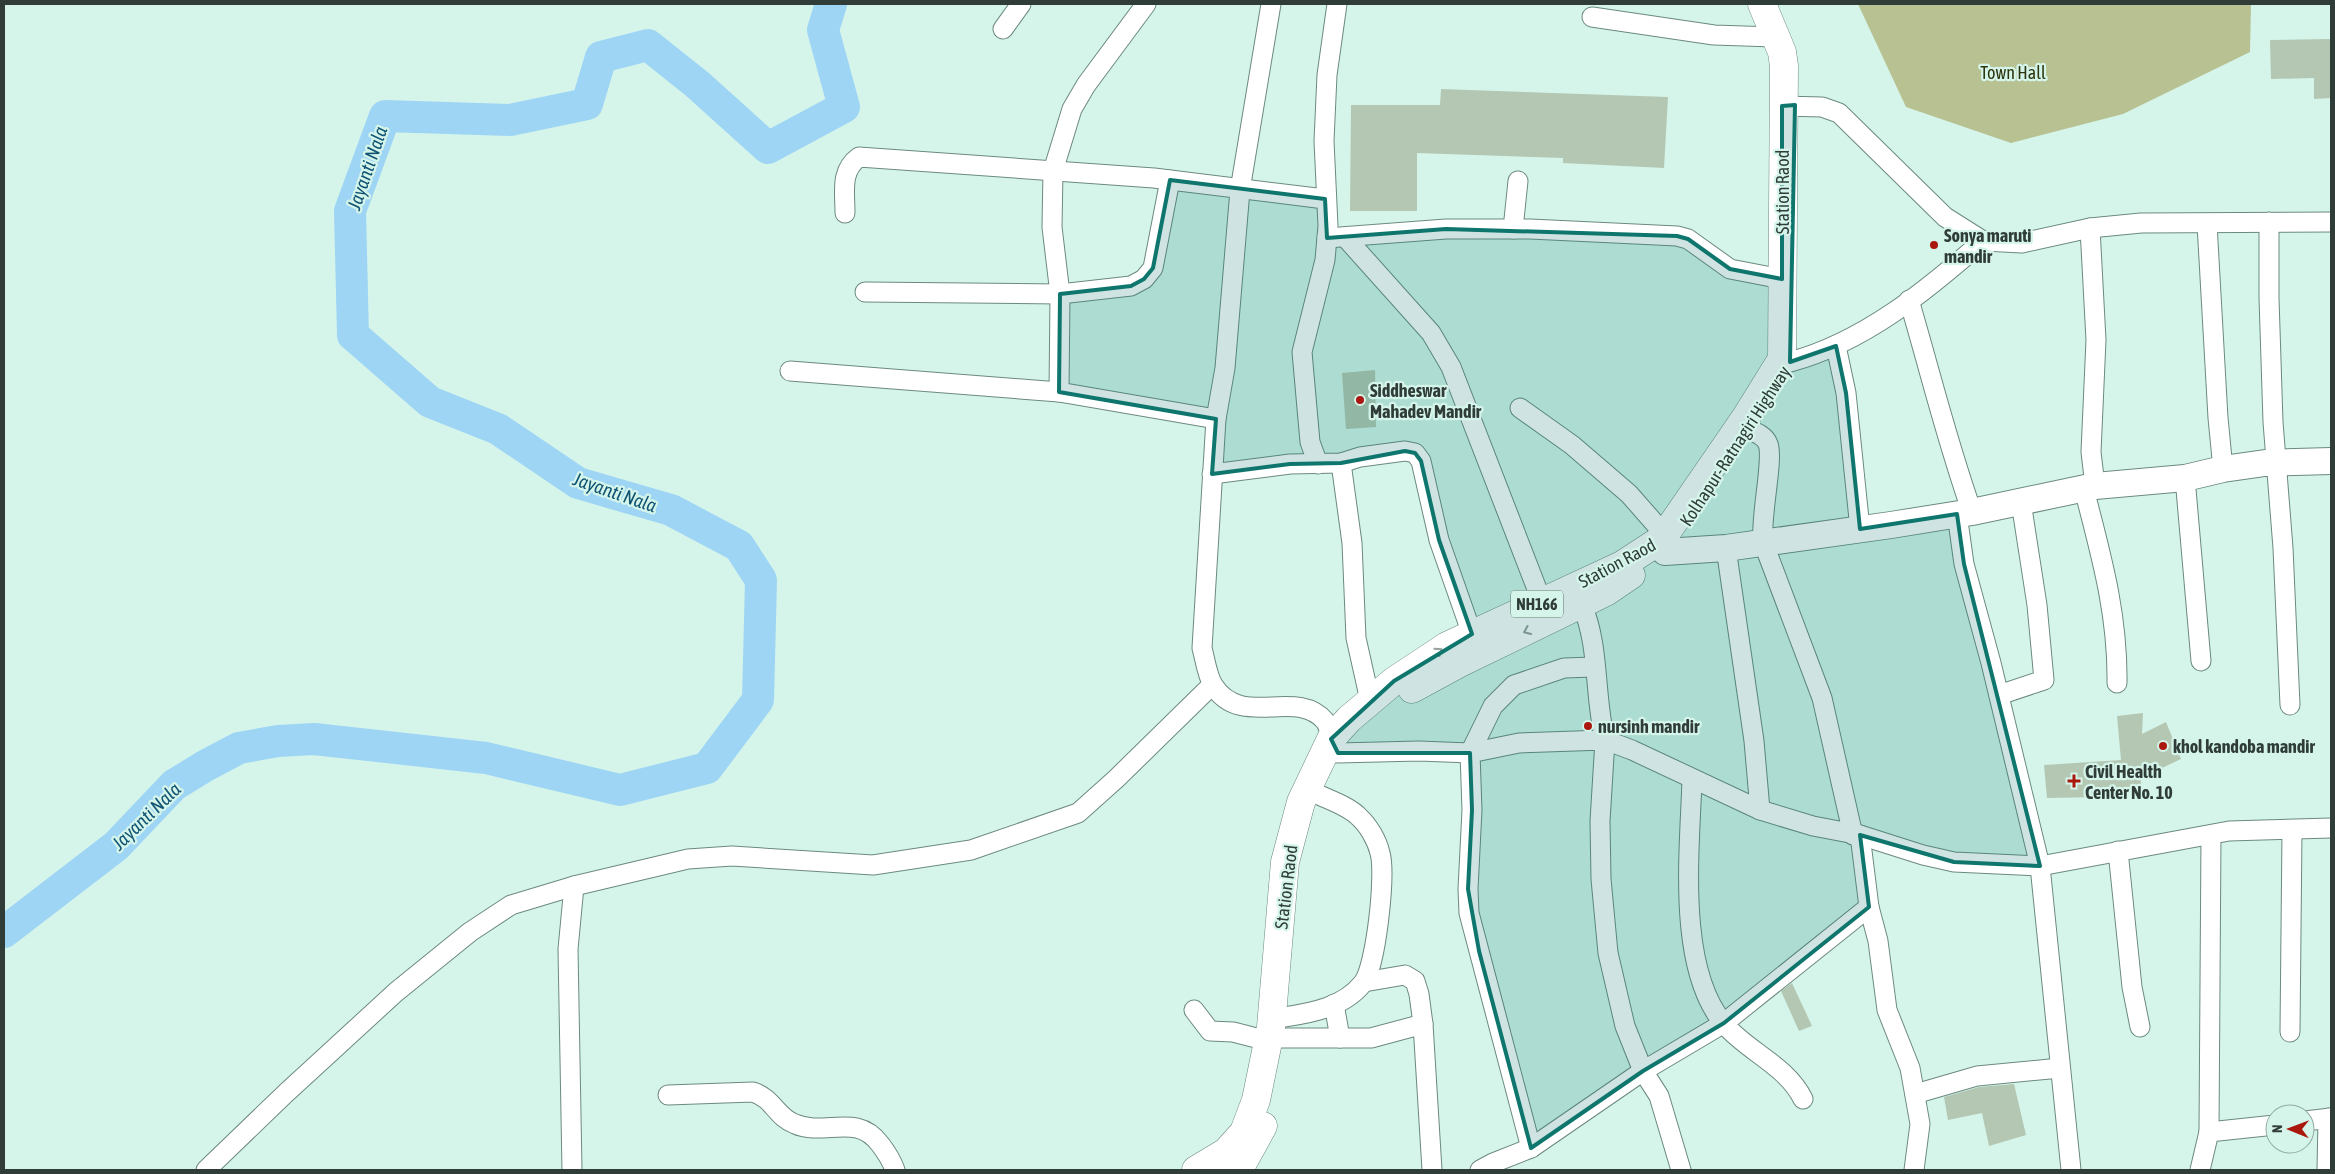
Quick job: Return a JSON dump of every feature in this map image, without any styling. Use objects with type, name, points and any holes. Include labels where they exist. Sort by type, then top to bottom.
[{"type":"highway","name":"Station Raod","points":[[1278,1032],[1276,974],[1285,862],[1301,802],[1349,719],[1394,681],[1447,646],[1665,544],[1782,359],[1782,279],[1789,105],[1782,52],[1774,38],[1762,4]]},
{"type":"highway","name":"Kolhapur-Ratnagiri Highway","points":[[1236,1165],[1263,1127],[1297,913],[1298,861],[1316,794],[1334,746],[1394,699],[1460,663],[1606,592],[1665,544],[1750,430],[1790,362],[1794,277],[1792,138],[1789,105],[1796,56],[1776,4]]},
{"type":"highway","name":"NH166","points":[[1196,1170],[1236,1165]]},
{"type":"street","points":[[1003,29],[1021,4]]},
{"type":"street","points":[[1059,392],[1060,294],[1052,227],[1053,171],[1072,109],[1086,84],[1146,4]]},
{"type":"street","points":[[1271,4],[1240,190],[1226,368],[1216,418],[1212,474],[1202,648],[1212,685],[1226,700],[1245,709],[1282,706],[1309,710],[1326,721],[1334,746],[1470,754],[1519,743],[1605,740],[1632,750],[1760,810],[1813,826],[1857,835],[1923,855],[1954,862],[2040,866],[2229,831],[2292,831],[2331,828]]},
{"type":"street","points":[[1337,4],[1327,75],[1325,199],[1336,238],[1431,333],[1451,367],[1542,602]]},
{"type":"street","points":[[1592,17],[1714,35],[1774,38]]},
{"type":"street","points":[[1789,105],[1822,107],[1839,113],[1945,217],[1982,241],[2022,243],[2090,228],[2141,223],[2331,222]]},
{"type":"street","points":[[845,212],[844,176],[850,164],[859,158],[1170,180],[1325,199]]},
{"type":"street","points":[[865,292],[1060,294],[1131,286],[1144,279],[1154,268],[1170,180]]},
{"type":"street","points":[[1513,229],[1518,181]]},
{"type":"street","points":[[2269,222],[2269,298],[2273,422],[2278,462],[2290,705]]},
{"type":"street","points":[[2207,224],[2218,418],[2223,469]]},
{"type":"street","points":[[2090,228],[2096,340],[2090,487],[2114,616],[2116,683]]},
{"type":"street","points":[[1336,238],[1446,229],[1513,229],[1677,236],[1688,239],[1730,269],[1782,279]]},
{"type":"street","points":[[1318,464],[1310,442],[1302,352],[1325,260],[1336,238]]},
{"type":"street","points":[[1790,362],[1820,354],[1883,319],[1952,268],[1982,241]]},
{"type":"street","points":[[1909,300],[1950,449],[1965,513],[1964,564],[1999,695],[2040,866],[2071,1170]]},
{"type":"street","points":[[1836,346],[1846,393],[1860,530]]},
{"type":"street","points":[[790,371],[1059,392],[1216,418]]},
{"type":"street","points":[[1520,408],[1572,445],[1629,494],[1665,544],[1726,548],[1860,530],[1965,513],[2090,487],[2185,478],[2223,469],[2278,462],[2331,461]]},
{"type":"street","points":[[1750,430],[1763,437],[1768,444],[1769,453],[1761,526],[1763,542],[1822,698],[1857,835],[1869,907],[1878,941],[1888,1010],[1910,1068],[1920,1124],[1914,1170]]},
{"type":"street","points":[[1212,474],[1290,464],[1341,463],[1360,457],[1405,451],[1415,453],[1421,461],[1439,540],[1472,634]]},
{"type":"street","points":[[1341,463],[1352,542],[1356,638],[1369,703]]},
{"type":"street","points":[[2185,478],[2201,661]]},
{"type":"street","points":[[1999,695],[2044,680],[2037,604],[2021,502]]},
{"type":"street","points":[[1726,548],[1754,741],[1760,810]]},
{"type":"street","points":[[1582,605],[1590,623],[1600,720],[1605,740],[1600,821],[1601,879],[1608,953],[1625,1026],[1643,1071],[1659,1096],[1681,1170]]},
{"type":"street","points":[[1531,1148],[1469,913],[1468,889],[1472,810],[1470,754],[1493,706],[1514,685],[1564,668],[1594,667]]},
{"type":"street","points":[[206,1170],[396,992],[470,932],[511,905],[574,886],[688,859],[732,856],[874,865],[971,850],[1078,813],[1116,779],[1212,685]]},
{"type":"street","points":[[1692,779],[1689,899],[1693,945],[1704,988],[1724,1023],[1784,1072],[1795,1084],[1803,1099]]},
{"type":"street","points":[[1278,1032],[1314,1012],[1353,994],[1364,982],[1374,957],[1380,912],[1381,853],[1371,832],[1358,816],[1316,794]]},
{"type":"street","points":[[2290,1032],[2292,831]]},
{"type":"street","points":[[2200,1170],[2210,1132],[2211,835]]},
{"type":"street","points":[[2118,851],[2132,987],[2140,1027]]},
{"type":"street","points":[[572,1170],[568,949],[574,886]]},
{"type":"street","points":[[1480,1170],[1493,1162],[1531,1148],[1643,1071],[1724,1023],[1869,907]]},
{"type":"street","points":[[1364,982],[1405,975],[1415,981],[1419,994],[1423,1024],[1432,1170]]},
{"type":"street","points":[[1334,1004],[1340,1038]]},
{"type":"street","points":[[1194,1010],[1210,1031],[1278,1032],[1340,1038],[1371,1038],[1423,1024]]},
{"type":"street","points":[[1914,1094],[1977,1076],[2060,1068]]},
{"type":"street","points":[[668,1095],[753,1092],[765,1096],[784,1118],[793,1124],[817,1128],[853,1126],[865,1130],[874,1135],[890,1157],[895,1170]]},
{"type":"street","points":[[2315,1120],[2330,1118],[2327,1170]]},
{"type":"street","points":[[2210,1132],[2265,1125]]},
{"type":"highlighted area","points":[[1795,105],[1790,362],[1836,346],[1846,393],[1860,529],[1957,514],[1964,564],[2040,866],[1954,862],[1860,835],[1869,907],[1724,1023],[1643,1071],[1531,1148],[1479,951],[1468,889],[1472,810],[1470,753],[1338,753],[1331,739],[1394,681],[1472,634],[1439,540],[1421,461],[1415,453],[1405,451],[1341,463],[1290,464],[1212,474],[1216,419],[1059,392],[1060,294],[1131,286],[1144,279],[1153,268],[1170,180],[1325,199],[1327,238],[1446,229],[1677,236],[1688,239],[1730,269],[1782,279],[1782,106]]},
{"type":"green space","name":"Town Hall","points":[[1858,4],[2251,4],[2250,52],[2123,114],[2011,143],[1906,107]]},
{"type":"building","points":[[2331,39],[2331,98],[2314,99],[2314,78],[2271,79],[2270,40]]},
{"type":"building","points":[[1441,89],[1668,97],[1664,168],[1563,163],[1563,158],[1417,153],[1417,211],[1350,211],[1351,105],[1440,105]]},
{"type":"building","name":"Siddheswar Mahadev Mandir","points":[[1375,370],[1376,427],[1346,429],[1342,373]]},
{"type":"building","points":[[2143,713],[2142,734],[2166,722],[2181,759],[2141,778],[2141,792],[2104,797],[2047,798],[2044,765],[2121,760],[2117,716]]},
{"type":"building","points":[[1792,983],[1812,1026],[1799,1031],[1781,991]]},
{"type":"building","points":[[2014,1084],[2026,1135],[1989,1146],[1982,1113],[1948,1120],[1944,1097],[1979,1087]]},
{"type":"waterway","name":"Jayanti Nala","points":[[4,932],[116,846],[174,785],[239,748],[278,741],[314,739],[486,758],[620,790],[707,768],[758,700],[761,580],[739,546],[671,510],[578,483],[498,429],[430,402],[353,335],[350,211],[385,116],[510,120],[587,104],[601,57],[648,45],[697,84],[768,148],[844,107],[823,30],[831,4]]},
{"type":"place","name":"Sonya maruti mandir","points":[[1934,245]]},
{"type":"place","name":"Siddheswar Mahadev Mandir","points":[[1360,400]]},
{"type":"place","name":"nursinh mandir","points":[[1588,726]]},
{"type":"place","name":"khol kandoba mandir","points":[[2163,746]]},
{"type":"place","name":"Civil Health Center No. 10","points":[[2074,781]]}]
